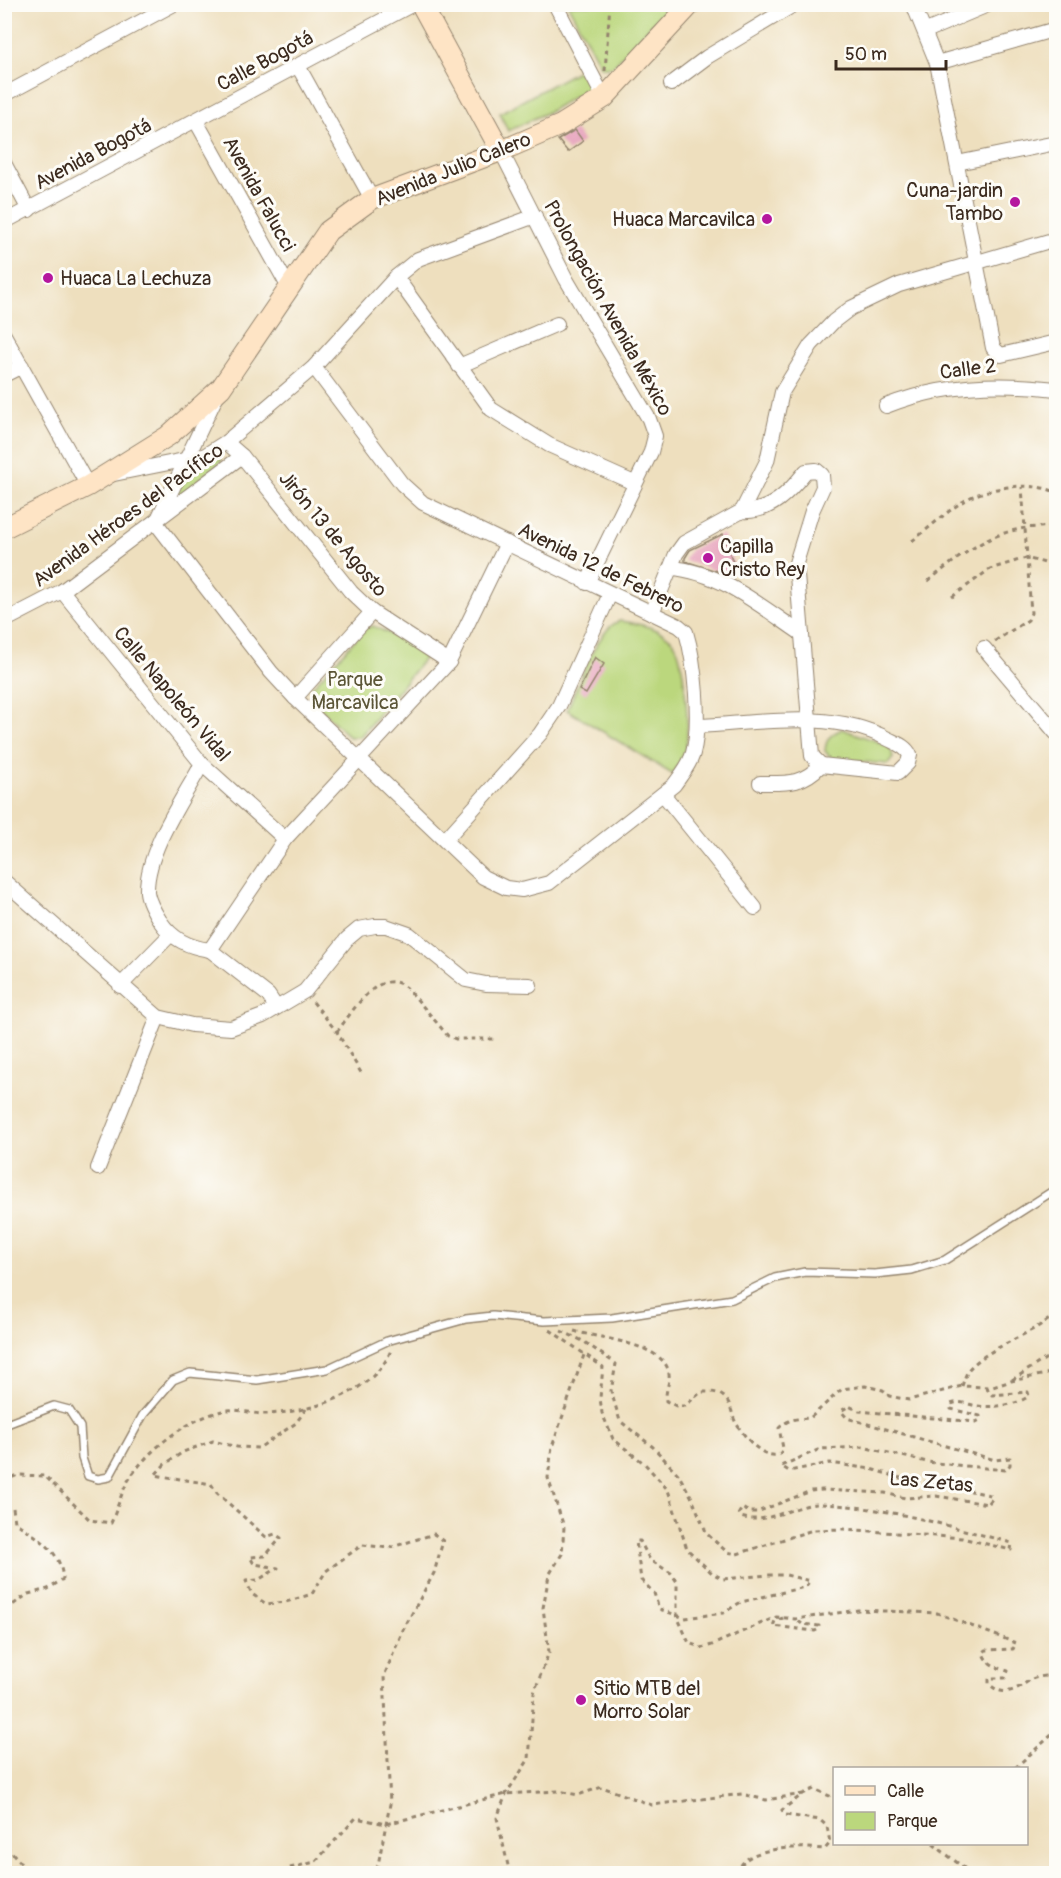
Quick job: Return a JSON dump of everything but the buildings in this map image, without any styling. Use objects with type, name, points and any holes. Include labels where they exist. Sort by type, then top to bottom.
[{"type":"street","points":[[4,95],[174,4]]},
{"type":"street","name":"Calle Bogotá","points":[[197,120],[413,4]]},
{"type":"street","points":[[421,4],[501,151]]},
{"type":"street","points":[[555,4],[600,90]]},
{"type":"street","name":"Avenida Julio Calero","points":[[156,523],[221,388],[247,353],[288,286],[328,231],[372,199],[501,151],[561,125],[691,4]]},
{"type":"street","points":[[671,84],[707,57],[795,4]]},
{"type":"street","points":[[913,4],[926,31],[937,63],[974,261],[993,348],[1001,355],[1056,342]]},
{"type":"street","points":[[926,31],[990,4]]},
{"type":"street","points":[[937,63],[1056,29]]},
{"type":"street","points":[[298,66],[372,199]]},
{"type":"street","name":"Avenida Bogotá","points":[[4,222],[197,120]]},
{"type":"street","name":"Avenida Falucci","points":[[197,120],[288,286]]},
{"type":"street","points":[[957,163],[1056,143]]},
{"type":"street","name":"Prolongación Avenida México","points":[[501,151],[566,279],[649,419],[655,436],[651,452],[587,583]]},
{"type":"street","points":[[4,164],[29,210]]},
{"type":"street","name":"Avenida Héroes del Pacífico","points":[[106,475],[184,462],[204,456],[226,442],[314,367],[396,277],[418,259],[535,216]]},
{"type":"street","points":[[742,511],[767,460],[782,392],[812,345],[834,321],[851,308],[899,285],[974,261],[1056,239]]},
{"type":"street","points":[[396,277],[490,409],[549,445],[634,483]]},
{"type":"street","points":[[459,366],[557,324]]},
{"type":"street","points":[[4,335],[88,486]]},
{"type":"street","points":[[4,375],[22,366]]},
{"type":"street","name":"Avenida 12 de Febrero","points":[[156,523],[271,672],[295,698],[483,877],[506,888],[535,888],[549,883],[674,785],[693,755],[698,726],[686,632],[679,626],[423,503],[402,484],[314,367]]},
{"type":"street","name":"Calle 2","points":[[886,406],[906,398],[972,386],[1004,383],[1056,389]]},
{"type":"street","name":"Avenida Julio Calero","points":[[4,528],[88,486],[168,436],[221,388]]},
{"type":"street","name":"Jirón 13 de Agosto","points":[[226,442],[242,456],[351,592],[372,612],[449,662]]},
{"type":"street","name":"Avenida Héroes del Pacífico","points":[[4,621],[62,591],[156,523],[242,456]]},
{"type":"street","points":[[652,613],[676,554],[684,543],[742,511],[752,512],[771,505],[788,492],[806,471],[820,472],[825,483],[812,511],[796,563],[810,720],[812,756],[821,765],[898,773],[908,763],[910,755],[901,745],[868,729],[847,723],[810,720],[698,726]]},
{"type":"street","points":[[210,950],[285,839],[449,662],[507,543]]},
{"type":"street","points":[[671,568],[688,569],[717,580],[802,634]]},
{"type":"street","name":"Calle Napoleón Vidal","points":[[62,591],[202,764],[285,839]]},
{"type":"street","points":[[445,840],[540,734],[578,667],[610,594]]},
{"type":"street","points":[[295,698],[372,612]]},
{"type":"street","points":[[984,648],[1056,733]]},
{"type":"street","points":[[202,764],[158,846],[151,866],[147,893],[155,913],[169,936],[210,950],[268,995],[276,1007]]},
{"type":"street","points":[[760,783],[797,782],[808,778],[821,765]]},
{"type":"street","points":[[663,794],[755,908]]},
{"type":"street","points":[[4,881],[120,986],[158,1017],[192,1025],[231,1028],[276,1007],[304,991],[347,939],[359,929],[375,926],[386,926],[409,934],[466,980],[486,984],[530,986]]},
{"type":"street","points":[[120,986],[169,936]]},
{"type":"street","points":[[98,1168],[158,1017]]},
{"type":"lane","points":[[4,1425],[54,1406],[69,1410],[80,1427],[82,1458],[88,1476],[98,1479],[109,1477],[143,1415],[173,1380],[190,1373],[257,1380],[327,1369],[394,1339],[466,1319],[493,1317],[544,1321],[612,1318],[732,1299],[775,1278],[805,1272],[875,1274],[912,1270],[945,1260],[1056,1189]]},
{"type":"path","points":[[600,90],[607,70],[610,4]]},
{"type":"path","points":[[601,68],[607,70],[613,68]]},
{"type":"path","points":[[912,541],[972,496],[1006,487],[1044,487],[1056,492]]},
{"type":"path","points":[[984,648],[1028,620],[1031,613],[1023,527],[1022,487]]},
{"type":"path","points":[[928,581],[967,551],[1001,533],[1023,527],[1056,527]]},
{"type":"path","points":[[952,597],[990,569],[1026,558],[1056,566]]},
{"type":"path","points":[[337,1032],[368,992],[383,982],[394,982],[403,984],[448,1036],[456,1039],[496,1039]]},
{"type":"path","points":[[304,991],[337,1032],[363,1076]]},
{"type":"path","points":[[962,1386],[968,1370],[985,1355],[1039,1329],[1056,1314]]},
{"type":"path","points":[[544,1321],[553,1333],[585,1352],[603,1367],[600,1398],[602,1413],[613,1439],[645,1464],[668,1490],[687,1549],[712,1573],[723,1579],[768,1575],[810,1581],[806,1587],[741,1602],[723,1613],[677,1616],[659,1609],[654,1593],[641,1580],[636,1541],[640,1540],[644,1552],[654,1564],[671,1574],[677,1582],[677,1616],[689,1643],[702,1648],[735,1637],[769,1618],[796,1619],[858,1610],[937,1613],[1016,1643],[1013,1649],[986,1650],[982,1653],[984,1658],[997,1669],[1008,1671],[1005,1678],[989,1678],[989,1683],[995,1688],[1011,1692],[1022,1688],[1033,1679],[1056,1675]]},
{"type":"path","points":[[544,1321],[644,1348],[664,1363],[669,1374],[665,1389],[666,1401],[682,1407],[701,1392],[717,1392],[730,1405],[734,1421],[746,1436],[763,1453],[773,1456],[780,1455],[783,1448],[779,1428],[785,1422],[796,1418],[810,1418],[842,1389],[865,1386],[883,1390],[889,1396],[909,1400],[962,1386],[989,1387],[1056,1372]]},
{"type":"path","name":"Las Zetas","points":[[544,1321],[584,1341],[616,1364],[611,1391],[620,1421],[652,1447],[678,1474],[691,1496],[707,1534],[727,1552],[737,1554],[813,1530],[844,1529],[962,1538],[1011,1550],[1012,1543],[972,1530],[927,1518],[893,1514],[870,1506],[816,1503],[753,1519],[741,1517],[739,1513],[742,1508],[750,1512],[757,1512],[811,1491],[822,1490],[878,1492],[906,1498],[936,1496],[988,1504],[992,1499],[990,1495],[907,1480],[872,1469],[830,1463],[789,1471],[781,1466],[820,1449],[863,1447],[927,1462],[942,1461],[1005,1470],[1010,1465],[1010,1458],[995,1460],[847,1418],[841,1414],[842,1409],[849,1406],[859,1411],[976,1422],[980,1420],[980,1416],[952,1411],[951,1404],[956,1402],[989,1407],[1026,1399],[1030,1394],[1025,1390],[992,1395],[987,1392],[989,1387]]},
{"type":"path","points":[[4,1481],[18,1475],[45,1476],[90,1520],[111,1523],[128,1481],[146,1459],[182,1428],[224,1410],[266,1414],[306,1409],[354,1389],[385,1364],[394,1339]]},
{"type":"path","points":[[510,1874],[497,1818],[506,1794],[529,1758],[534,1693],[549,1652],[543,1608],[549,1575],[562,1554],[564,1527],[548,1478],[552,1447],[585,1352]]},
{"type":"path","points":[[1011,1381],[1056,1352]]},
{"type":"path","points":[[306,1409],[296,1423],[259,1448],[237,1447],[213,1441],[183,1452],[165,1464],[155,1475],[211,1484],[217,1493],[266,1537],[275,1534],[281,1538],[266,1556],[250,1557],[254,1564],[278,1568],[258,1580],[246,1581],[252,1594],[266,1604],[286,1602],[312,1594],[326,1571],[363,1545],[389,1548],[434,1534],[443,1541],[434,1573],[403,1630],[384,1676],[390,1804],[377,1870],[379,1874]]},
{"type":"path","points":[[4,1508],[13,1508],[15,1522],[55,1551],[62,1566],[63,1579],[48,1589],[28,1594],[4,1611]]},
{"type":"path","points":[[784,1617],[775,1621],[773,1626],[815,1631],[819,1629],[819,1626],[802,1624],[796,1619]]},
{"type":"path","points":[[4,1633],[7,1641],[4,1672]]},
{"type":"path","points":[[1016,1767],[1056,1731]]},
{"type":"path","points":[[286,1874],[286,1869],[315,1862],[356,1818],[386,1824],[506,1794],[559,1791],[578,1795],[602,1787],[652,1805],[742,1794],[766,1800],[803,1794]]},
{"type":"path","points":[[738,1874],[746,1859],[758,1852],[812,1848],[825,1850],[830,1843],[827,1826],[820,1820],[786,1815],[782,1810],[803,1794],[814,1789],[833,1798]]},
{"type":"path","points":[[4,1837],[9,1849],[30,1874]]},
{"type":"path","points":[[934,1845],[972,1874]]},
{"type":"green space","points":[[568,5],[670,5],[612,67],[601,67]]},
{"type":"green space","points":[[581,69],[590,87],[550,111],[508,131],[500,113]]},
{"type":"green space","points":[[214,453],[222,461],[175,500],[176,490]]},
{"type":"green space","points":[[620,621],[655,629],[667,636],[672,640],[680,659],[685,691],[687,736],[682,757],[672,774],[567,710],[596,646],[612,625]]},
{"type":"green space","name":"Parque Marcavilca","points":[[373,626],[425,650],[427,655],[360,737],[349,737],[312,700],[312,687],[366,628]]},
{"type":"green space","points":[[842,729],[890,746],[893,758],[888,764],[832,759],[825,751],[828,740]]},
{"type":"place","name":"Cuna-jardin Tambo","points":[[1015,202]]},
{"type":"place","name":"Huaca Marcavilca","points":[[767,219]]},
{"type":"place","name":"Huaca La Lechuza","points":[[48,278]]},
{"type":"place","name":"Capilla Cristo Rey","points":[[708,558]]},
{"type":"place","name":"Sitio MTB del Morro Solar","points":[[581,1700]]}]
